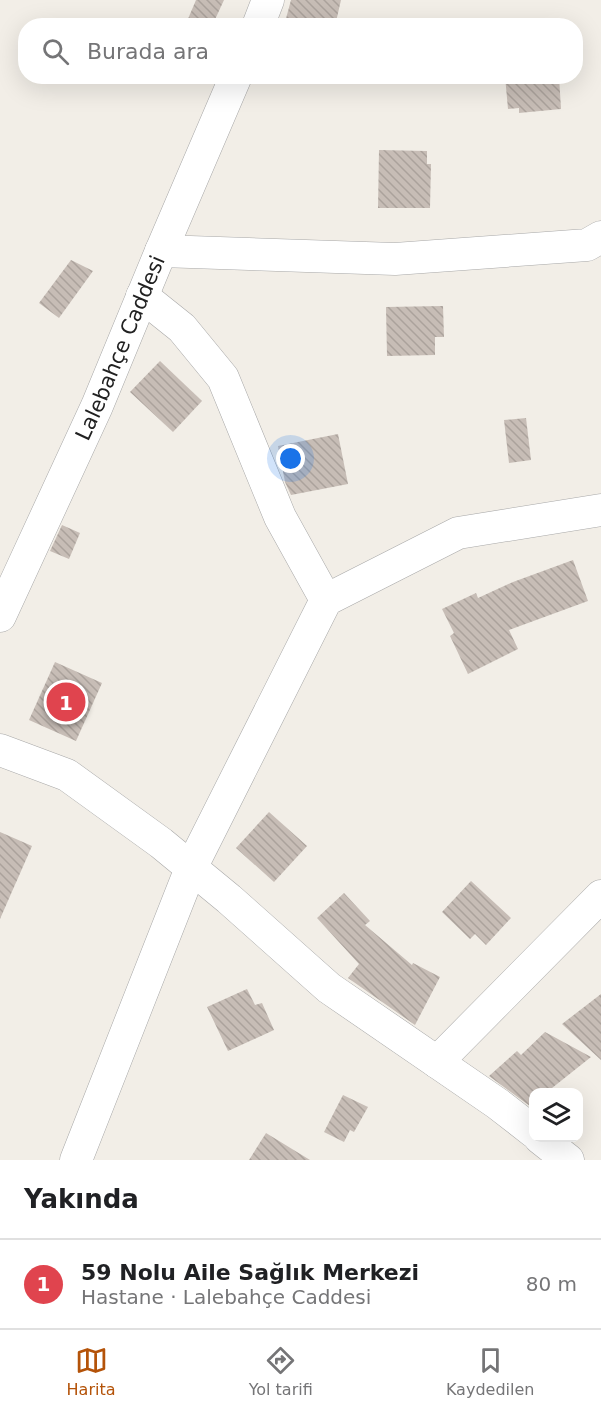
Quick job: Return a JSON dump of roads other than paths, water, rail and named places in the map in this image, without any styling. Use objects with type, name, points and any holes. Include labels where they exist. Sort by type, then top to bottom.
[{"type":"street","points":[[261,18],[268,0]]},
{"type":"street","name":"Lalebahçe Caddesi","points":[[0,616],[98,406],[142,296],[233,84]]},
{"type":"street","points":[[161,251],[395,259],[587,245],[601,237]]},
{"type":"street","points":[[142,296],[182,328],[223,378],[280,517],[326,600]]},
{"type":"street","points":[[76,1160],[191,868],[326,600],[458,533],[601,510]]},
{"type":"street","points":[[0,750],[67,775],[161,843],[329,988],[498,1104],[529,1128]]},
{"type":"street","points":[[437,1062],[601,896]]},
{"type":"street","points":[[546,1142],[568,1160]]},
{"type":"place","name":"59 Nolu Aile Sağlık Merkezi","points":[[66,702]]}]
